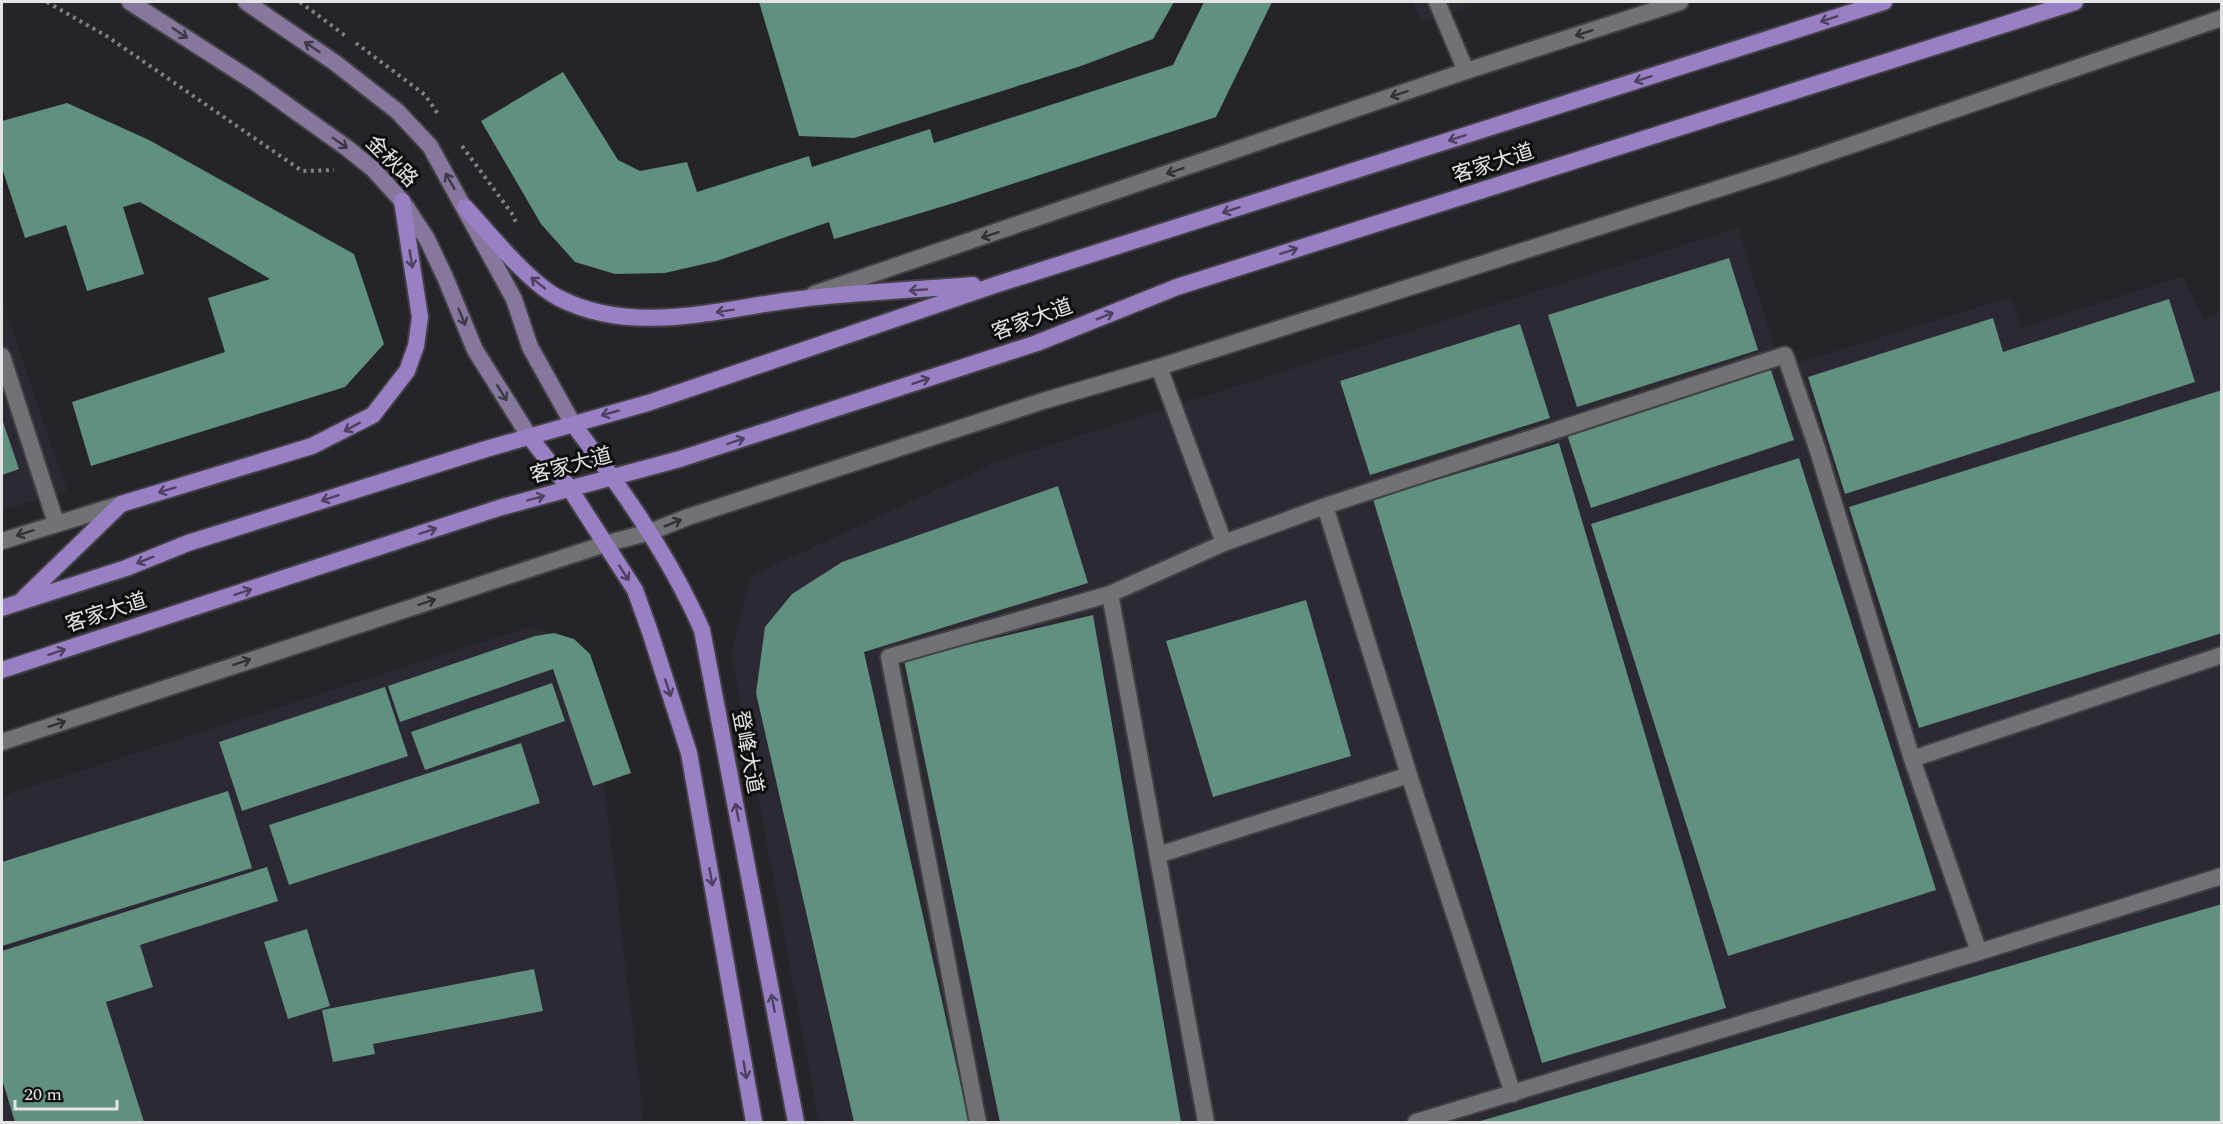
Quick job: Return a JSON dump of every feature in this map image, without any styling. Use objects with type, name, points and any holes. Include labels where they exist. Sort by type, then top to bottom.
[{"type":"main road","name":"金秋路","points":[[130,2],[256,83],[374,169],[402,201],[427,239],[475,350],[530,436]]},
{"type":"main road","name":"金秋路","points":[[246,2],[334,62],[398,111],[430,146],[514,299],[530,347],[573,424]]},
{"type":"main road","name":"客家大道","points":[[2,608],[126,568],[188,543],[530,436],[648,403],[998,284],[1884,2]]},
{"type":"main road","name":"客家大道","points":[[2,670],[502,507],[680,459],[1037,343],[1177,287],[2075,2]]},
{"type":"main road","points":[[20,602],[121,504],[312,446],[373,416],[407,371],[416,346],[420,317],[402,201]]},
{"type":"main road","points":[[465,207],[531,276],[558,298],[591,311],[640,318],[686,316],[800,299],[998,284]]},
{"type":"main road","name":"登峰大道","points":[[573,424],[613,477],[650,532],[702,630],[796,1122]]},
{"type":"main road","points":[[530,436],[570,489],[635,590],[650,632],[689,753],[754,1122]]},
{"type":"street","points":[[1437,2],[1466,71]]},
{"type":"street","points":[[800,299],[1466,71],[1680,2]]},
{"type":"street","points":[[2,742],[605,544],[650,532],[688,517],[1043,401],[1159,367],[1787,167],[2222,18]]},
{"type":"street","points":[[978,1122],[889,657],[1110,594],[1224,543],[1326,506],[1785,355],[1818,451],[1912,759],[1979,952]]},
{"type":"street","points":[[2,356],[56,523]]},
{"type":"street","points":[[1159,367],[1224,543]]},
{"type":"street","points":[[2,541],[121,504]]},
{"type":"street","points":[[1326,506],[1409,775],[1513,1094]]},
{"type":"street","points":[[1110,594],[1206,1122]]},
{"type":"street","points":[[1912,759],[2222,655]]},
{"type":"street","points":[[1158,855],[1409,775]]},
{"type":"street","points":[[1416,1122],[2222,876]]},
{"type":"path","points":[[47,2],[108,37],[302,171],[374,169]]},
{"type":"shaded area","points":[[1412,2],[1485,2],[1422,22]]},
{"type":"shaded area","points":[[1738,228],[1781,368],[2011,297],[2021,328],[2183,276],[2203,318],[2222,312],[2221,1122],[819,1122],[731,653],[751,576],[996,462]]},
{"type":"shaded area","points":[[2,299],[67,490],[2,511]]},
{"type":"shaded area","points":[[529,627],[547,632],[565,647],[604,783],[644,1122],[2,1122],[2,796]]},
{"type":"building","points":[[759,2],[1174,2],[1153,39],[1081,66],[854,138],[799,136]]},
{"type":"building","points":[[1204,2],[1272,2],[1216,117],[954,203],[834,239],[829,222],[717,261],[665,273],[615,274],[575,262],[541,224],[481,121],[563,72],[618,160],[640,171],[687,162],[697,192],[809,156],[812,167],[930,129],[934,143],[1173,65]]},
{"type":"building","points":[[67,103],[149,140],[354,254],[384,344],[345,387],[91,466],[72,402],[225,352],[208,298],[270,279],[140,202],[123,207],[144,274],[87,291],[66,225],[25,238],[2,168],[2,121]]},
{"type":"building","points":[[1729,258],[1758,350],[1577,407],[1548,315]]},
{"type":"building","points":[[2169,299],[2195,382],[1845,494],[1808,377],[1993,318],[2003,352]]},
{"type":"building","points":[[1520,324],[1550,418],[1370,475],[1340,381]]},
{"type":"building","points":[[1770,367],[1794,440],[1591,508],[1567,434]]},
{"type":"building","points":[[2222,390],[2222,633],[1919,728],[1849,507]]},
{"type":"building","points":[[2,419],[19,469],[2,475]]},
{"type":"building","points":[[1559,443],[1726,1008],[1542,1063],[1373,499]]},
{"type":"building","points":[[1799,458],[1936,890],[1728,956],[1591,524]]},
{"type":"building","points":[[1058,486],[1088,583],[864,652],[969,1122],[854,1122],[756,693],[765,627],[792,594],[842,562]]},
{"type":"building","points":[[1306,600],[1351,756],[1213,797],[1166,641]]},
{"type":"building","points":[[1093,615],[1181,1122],[1000,1122],[904,660]]},
{"type":"building","points":[[554,633],[574,639],[590,654],[631,773],[593,786],[553,669],[400,722],[388,686],[535,636]]},
{"type":"building","points":[[552,683],[565,721],[425,770],[411,732]]},
{"type":"building","points":[[385,687],[408,756],[242,811],[219,742]]},
{"type":"building","points":[[521,743],[540,803],[289,885],[269,825]]},
{"type":"building","points":[[228,791],[252,868],[2,946],[2,862]]},
{"type":"building","points":[[267,867],[278,901],[140,945],[153,987],[106,1002],[144,1122],[15,1122],[2,1079],[2,951]]},
{"type":"building","points":[[2222,904],[2222,1122],[1477,1122]]},
{"type":"building","points":[[307,929],[330,1006],[288,1019],[264,942]]},
{"type":"building","points":[[534,969],[543,1011],[373,1044],[375,1054],[333,1062],[322,1010]]}]
